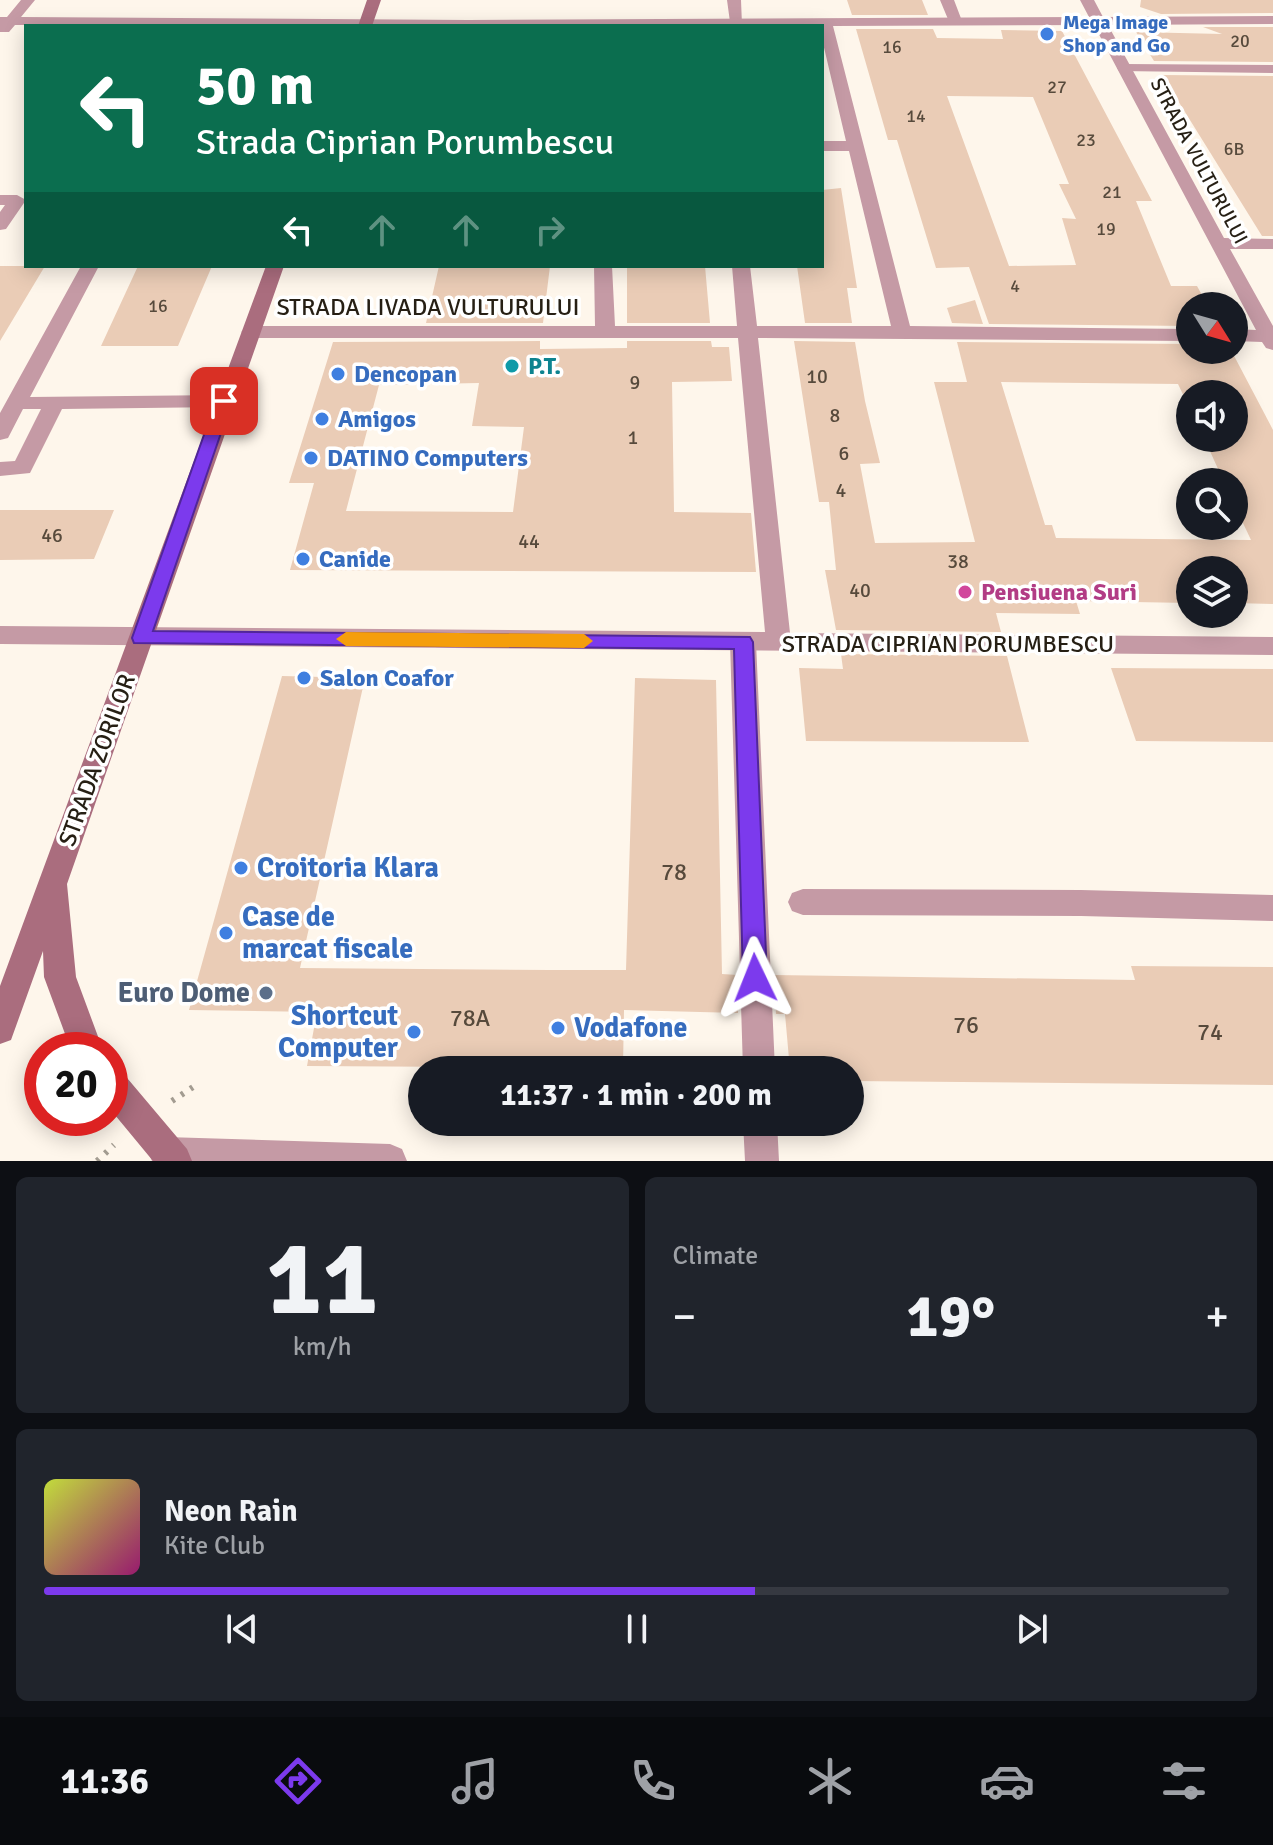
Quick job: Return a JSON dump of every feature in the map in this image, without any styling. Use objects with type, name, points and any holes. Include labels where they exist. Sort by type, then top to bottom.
[{"type":"street","points":[[0,34],[5,21],[28,0]]},
{"type":"street","points":[[366,24],[374,0]]},
{"type":"street","points":[[734,0],[737,22]]},
{"type":"street","points":[[947,0],[955,21]]},
{"type":"street","name":"STRADA VULTURULUI","points":[[1087,0],[1271,340]]},
{"type":"street","points":[[558,24],[1273,20]]},
{"type":"street","points":[[5,21],[146,24]]},
{"type":"street","points":[[825,22],[829,68],[856,146],[902,332]]},
{"type":"street","points":[[1124,68],[1273,69]]},
{"type":"street","points":[[824,146],[856,146]]},
{"type":"street","points":[[0,200],[17,200],[0,225]]},
{"type":"street","points":[[1219,243],[1273,244]]},
{"type":"street","points":[[0,433],[89,268]]},
{"type":"street","name":"STRADA ZORILOR","points":[[0,1029],[274,268]]},
{"type":"street","name":"STRADA LIVADA VULTURULUI","points":[[603,268],[605,333]]},
{"type":"street","points":[[741,268],[779,643]]},
{"type":"street","name":"STRADA LIVADA VULTURULUI","points":[[251,332],[1176,335]]},
{"type":"street","points":[[1248,337],[1271,340]]},
{"type":"street","points":[[16,403],[224,401]]},
{"type":"street","points":[[0,469],[22,468],[55,403]]},
{"type":"street","name":"STRADA CIPRIAN PORUMBESCU","points":[[0,635],[1273,646]]},
{"type":"street","points":[[743,642],[758,1056]]},
{"type":"street","points":[[54,879],[60,977],[80,1032]]},
{"type":"street","points":[[803,902],[1081,903],[1273,908]]},
{"type":"street","points":[[128,1105],[171,1157],[390,1161]]},
{"type":"street","points":[[761,1136],[762,1161]]},
{"type":"building","points":[[847,0],[922,0],[928,15],[852,15]]},
{"type":"building","points":[[1141,0],[1273,0],[1273,13],[1161,14],[1140,7]]},
{"type":"building","points":[[1203,27],[1273,27],[1273,62],[1154,61],[1136,32],[1222,34]]},
{"type":"building","points":[[856,29],[933,29],[937,38],[1003,39],[1001,30],[1062,31],[1152,201],[1136,201],[1171,286],[1197,286],[1200,292],[1176,292],[1176,326],[989,324],[969,267],[936,268],[897,140],[888,140]],"holes":[[[947,96],[1033,97],[1069,184],[1059,184],[1076,219],[1062,218],[1076,265],[1009,266]]]},
{"type":"building","points":[[1162,75],[1273,76],[1273,236],[1262,236]]},
{"type":"building","points":[[841,188],[857,288],[847,288],[852,323],[805,323],[797,268],[824,268],[824,190]]},
{"type":"building","points":[[0,266],[44,268],[0,341]]},
{"type":"building","points":[[137,268],[211,268],[178,346],[101,346]]},
{"type":"building","points":[[439,268],[550,268],[543,323],[426,323]]},
{"type":"building","points":[[627,268],[705,268],[710,323],[627,323]]},
{"type":"building","points":[[975,300],[983,324],[952,323],[947,308]]},
{"type":"building","points":[[540,341],[540,349],[627,348],[627,341],[711,341],[712,347],[729,347],[732,381],[672,382],[674,512],[751,513],[756,572],[290,570],[314,483],[289,483],[333,342]],"holes":[[[479,383],[472,426],[524,427],[513,512],[346,511],[379,385]]]},
{"type":"building","points":[[794,341],[855,342],[880,463],[860,464],[875,543],[975,542],[934,382],[967,382],[957,342],[1176,344],[1176,364],[1238,364],[1247,380],[1176,380],[1176,384],[1001,382],[1045,525],[1052,525],[1056,538],[1251,540],[1248,534],[1248,468],[1218,468],[1210,452],[1248,452],[1248,382],[1273,430],[1273,604],[1248,603],[1248,556],[1176,556],[1176,603],[1076,601],[1080,614],[996,613],[1001,632],[836,630],[825,570],[836,570],[829,502],[819,502]]},
{"type":"building","points":[[0,510],[114,510],[94,559],[0,560]]},
{"type":"building","points":[[841,654],[1007,656],[1029,742],[806,741],[799,668],[843,669]]},
{"type":"building","points":[[1111,668],[1273,669],[1273,742],[1136,741]]},
{"type":"building","points":[[282,676],[365,678],[300,968],[626,970],[635,678],[716,680],[722,974],[737,975],[738,1013],[624,1010],[623,1056],[408,1056],[408,1067],[307,1066],[317,1012],[189,1010]]},
{"type":"building","points":[[1131,966],[1273,967],[1273,1085],[864,1081],[864,1056],[789,1056],[785,1014],[776,1014],[774,975],[1135,980]]},
{"type":"slow traffic","points":[[346,639],[584,641]]},
{"type":"place","name":"Mega Image Shop and Go","points":[[1047,34]]},
{"type":"place","name":"P.T.","points":[[512,366]]},
{"type":"place","name":"Dencopan","points":[[338,374]]},
{"type":"place","name":"Amigos","points":[[322,419]]},
{"type":"place","name":"DATINO Computers","points":[[311,458]]},
{"type":"place","name":"Canide","points":[[303,559]]},
{"type":"place","name":"Pensiuena Suri","points":[[965,592]]},
{"type":"place","name":"Salon Coafor","points":[[304,678]]},
{"type":"place","name":"Croitoria Klara","points":[[241,868]]},
{"type":"place","name":"Case de marcat fiscale","points":[[226,933]]},
{"type":"place","name":"Euro Dome","points":[[266,993]]},
{"type":"place","name":"Vodafone","points":[[558,1028]]},
{"type":"place","name":"Shortcut Computer","points":[[414,1032]]},
{"type":"route","points":[[224,401],[141,638],[743,642],[755,978]]}]
